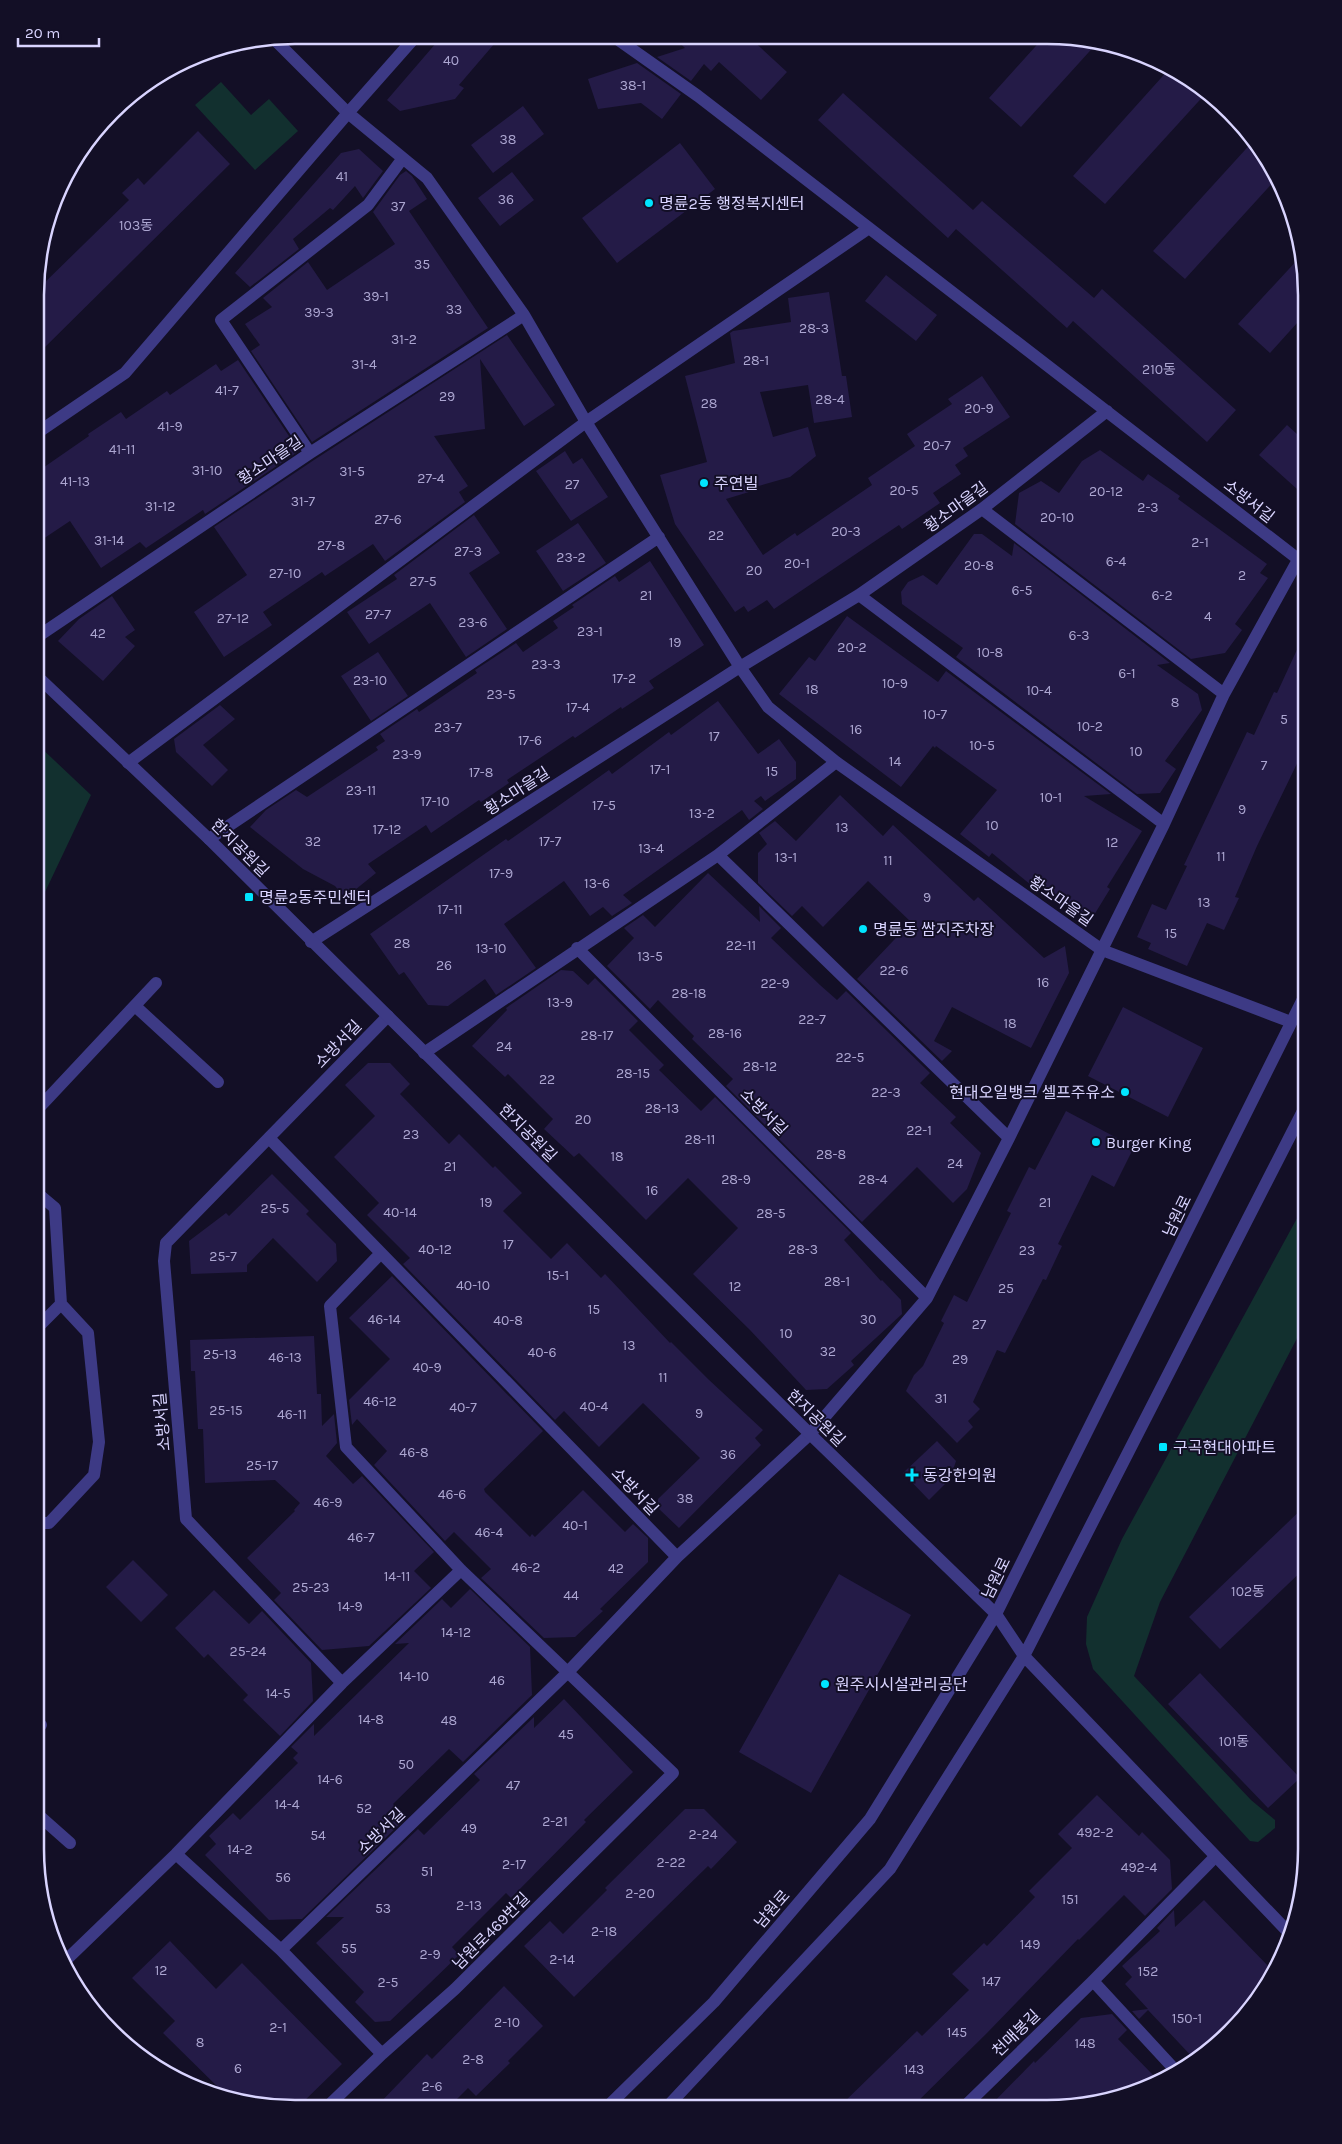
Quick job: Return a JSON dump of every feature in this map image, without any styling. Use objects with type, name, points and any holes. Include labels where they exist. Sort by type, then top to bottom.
[{"type":"street","name":"황소마을길","points":[[279,44],[348,112],[427,178],[524,315],[586,422],[740,667],[768,707],[836,762],[1102,950],[1291,1022]]},
{"type":"street","points":[[44,428],[125,373],[348,112],[410,44]]},
{"type":"street","name":"소방서길","points":[[624,44],[698,96],[1298,560]]},
{"type":"street","points":[[310,453],[221,320],[368,205],[403,158]]},
{"type":"street","points":[[128,763],[586,422],[869,228]]},
{"type":"street","name":"황소마을길","points":[[44,632],[310,453],[524,315]]},
{"type":"street","name":"황소마을길","points":[[311,942],[740,667],[859,595],[982,509],[1107,411]]},
{"type":"street","points":[[982,509],[1224,694]]},
{"type":"street","points":[[209,840],[659,537]]},
{"type":"street","name":"소방서길","points":[[281,1950],[567,1673],[677,1557],[810,1434],[927,1298],[1009,1138],[1164,824],[1224,694],[1298,570]]},
{"type":"street","points":[[859,595],[1164,824]]},
{"type":"street","name":"한지공원길","points":[[44,683],[209,840],[810,1434],[996,1614],[1024,1656]]},
{"type":"street","points":[[424,1053],[577,948],[718,855],[836,762]]},
{"type":"street","points":[[718,855],[1009,1138]]},
{"type":"street","name":"소방서길","points":[[577,948],[927,1298]]},
{"type":"street","points":[[44,1103],[156,983]]},
{"type":"street","points":[[135,1006],[218,1082]]},
{"type":"street","name":"남원로","points":[[614,2100],[714,2002],[870,1819],[996,1614],[1298,1008]]},
{"type":"street","name":"소방서길","points":[[342,1683],[186,1519],[164,1261],[166,1243],[388,1016]]},
{"type":"street","points":[[673,2100],[890,1869],[1024,1656],[1298,1121]]},
{"type":"street","name":"소방서길","points":[[270,1138],[677,1557]]},
{"type":"street","points":[[44,1199],[55,1208],[61,1304],[88,1333],[99,1442],[94,1475],[49,1523],[44,1523]]},
{"type":"street","points":[[381,1253],[330,1306],[346,1446],[461,1570],[567,1673]]},
{"type":"street","points":[[44,1321],[61,1304]]},
{"type":"street","points":[[68,1957],[176,1854],[342,1683],[461,1570]]},
{"type":"street","points":[[1024,1656],[1285,1929]]},
{"type":"street","name":"남원로469번길","points":[[334,2100],[382,2054],[455,1989],[673,1773],[567,1673]]},
{"type":"street","points":[[44,1820],[70,1843]]},
{"type":"street","points":[[176,1854],[281,1950],[382,2054]]},
{"type":"street","name":"천매봉길","points":[[971,2100],[1093,1981],[1215,1857]]},
{"type":"street","points":[[1093,1981],[1173,2067]]},
{"type":"green space","points":[[221,82],[251,115],[269,99],[298,131],[255,170],[195,105]]},
{"type":"green space","points":[[44,751],[91,795],[44,894]]},
{"type":"green space","points":[[1298,1216],[1298,1336],[1160,1602],[1134,1676],[1251,1800],[1275,1820],[1275,1828],[1258,1842],[1250,1841],[1093,1669],[1086,1644],[1087,1617],[1122,1539]]},
{"type":"building","points":[[435,44],[494,44],[459,85],[464,88],[455,99],[400,111],[387,100]]},
{"type":"building","points":[[681,44],[757,44],[787,72],[761,100],[719,62],[711,71],[704,64],[691,81],[657,57],[685,48]]},
{"type":"building","points":[[1038,44],[1064,44],[1092,48],[1021,127],[989,98]]},
{"type":"building","points":[[637,63],[681,94],[662,119],[641,103],[598,109],[588,79]]},
{"type":"building","points":[[1165,73],[1202,98],[1105,204],[1073,176]]},
{"type":"building","points":[[843,93],[973,210],[982,201],[1094,298],[1102,289],[1236,410],[1207,442],[1073,321],[1067,328],[956,229],[948,238],[818,120]]},
{"type":"building","points":[[523,106],[544,134],[493,173],[471,145]]},
{"type":"building","points":[[198,131],[230,164],[44,348],[44,283],[129,200],[122,193],[138,178],[144,185]]},
{"type":"building","name":"명륜2동 행정복지센터","points":[[680,143],[715,189],[617,263],[582,218]]},
{"type":"building","points":[[1249,146],[1265,169],[1272,184],[1185,279],[1153,251]]},
{"type":"building","points":[[359,149],[383,171],[363,198],[355,186],[333,210],[330,208],[293,239],[299,249],[250,287],[235,273],[341,153]]},
{"type":"building","points":[[406,171],[412,176],[427,199],[409,211],[488,328],[312,442],[251,351],[260,345],[245,324],[272,307],[263,298],[308,262],[327,290],[395,244],[373,212],[400,175]]},
{"type":"building","points":[[512,172],[534,200],[500,226],[478,198]]},
{"type":"building","points":[[1296,261],[1298,278],[1298,322],[1270,353],[1238,324]]},
{"type":"building","points":[[886,275],[937,315],[916,341],[865,301]]},
{"type":"building","points":[[829,292],[842,376],[846,376],[852,417],[814,423],[808,385],[760,392],[773,437],[808,427],[816,456],[790,477],[748,489],[749,492],[726,499],[763,555],[795,533],[797,536],[872,485],[868,478],[915,446],[907,434],[952,404],[948,399],[982,376],[1010,417],[963,448],[968,456],[955,465],[961,474],[933,493],[940,503],[902,529],[899,525],[774,609],[767,600],[748,612],[744,606],[735,612],[675,524],[660,475],[707,462],[685,376],[735,363],[730,333],[733,331],[791,322],[788,298]]},
{"type":"building","points":[[507,335],[555,405],[524,426],[480,359],[485,429],[434,436],[468,486],[459,492],[465,502],[385,561],[373,544],[325,576],[322,572],[263,612],[272,625],[224,657],[194,612],[247,575],[214,527]]},
{"type":"building","points":[[238,360],[299,451],[205,514],[203,510],[146,548],[140,542],[101,568],[70,521],[44,538],[44,467],[121,412],[126,419],[167,391],[170,395],[216,364],[221,371]]},
{"type":"building","points":[[1287,425],[1298,435],[1298,490],[1259,455]]},
{"type":"building","points":[[1100,450],[1143,481],[1148,474],[1180,496],[1178,499],[1267,564],[1260,573],[1268,578],[1235,624],[1242,630],[1225,653],[1191,659],[1015,524],[1019,493],[1041,481],[1059,493],[1082,461]]},
{"type":"building","points":[[565,451],[573,464],[582,458],[608,497],[571,521],[536,471]]},
{"type":"building","points":[[474,515],[500,553],[469,573],[507,629],[466,657],[430,603],[369,644],[347,612],[397,579],[394,575]]},
{"type":"building","points":[[578,523],[606,563],[563,591],[536,551]]},
{"type":"building","points":[[974,534],[982,534],[1012,556],[1014,543],[1170,663],[1157,665],[1198,694],[1202,710],[1165,761],[1176,769],[1160,793],[1137,794],[956,657],[963,648],[902,604],[901,592],[908,582],[923,575],[937,585]]},
{"type":"building","points":[[650,561],[704,645],[649,681],[654,688],[622,709],[621,707],[575,738],[573,736],[507,780],[509,783],[481,802],[479,800],[431,833],[426,825],[368,864],[376,873],[345,898],[335,886],[303,869],[250,827],[266,810],[296,790],[307,797],[378,750],[376,747],[385,741],[380,734],[417,709],[419,712],[477,673],[475,670],[516,643],[523,652],[558,628],[553,621],[574,607],[572,605],[615,576],[619,582]]},
{"type":"building","points":[[112,596],[135,630],[125,637],[135,646],[103,681],[58,641],[79,619]]},
{"type":"building","points":[[847,616],[938,682],[946,671],[1111,794],[1084,796],[1142,831],[1107,887],[1110,889],[1091,920],[1037,886],[1036,889],[992,853],[989,857],[960,834],[997,790],[936,746],[935,748],[933,746],[901,787],[779,694],[809,657],[815,661]]},
{"type":"building","points":[[1298,648],[1298,762],[1257,846],[1235,897],[1239,898],[1224,930],[1207,923],[1187,966],[1148,949],[1151,943],[1137,937],[1152,904],[1166,910],[1187,866],[1184,865],[1247,732],[1254,735],[1274,692],[1277,693]]},
{"type":"building","points":[[378,652],[408,696],[371,721],[341,676]]},
{"type":"building","points":[[718,701],[758,754],[779,739],[796,762],[796,779],[765,801],[761,796],[754,801],[763,809],[749,820],[742,810],[623,895],[632,903],[612,916],[603,907],[590,916],[564,881],[504,924],[536,968],[496,995],[485,979],[448,1006],[428,1005],[404,972],[399,975],[370,934],[609,770],[612,774],[669,732],[671,735]]},
{"type":"building","points":[[220,705],[235,719],[203,745],[228,770],[212,786],[176,752],[174,739]]},
{"type":"building","points":[[840,795],[883,836],[893,825],[974,901],[978,897],[1044,958],[1065,946],[1069,973],[1031,1048],[952,1007],[934,1041],[952,1051],[942,1061],[857,979],[911,922],[868,881],[823,927],[802,906],[792,916],[758,883],[758,853],[767,844],[759,833],[775,821],[796,841]]},
{"type":"building","points":[[708,873],[760,922],[759,906],[781,928],[771,938],[837,1000],[846,991],[930,1073],[920,1083],[956,1117],[950,1123],[981,1153],[967,1189],[953,1203],[917,1167],[862,1222],[726,1086],[733,1079],[692,1039],[694,1036],[658,1000],[650,1009],[607,966],[634,938],[624,928],[643,915],[655,927]]},
{"type":"building","points":[[561,970],[573,971],[588,985],[595,978],[638,1021],[629,1030],[664,1065],[659,1070],[701,1111],[715,1097],[851,1233],[844,1240],[901,1300],[902,1314],[851,1361],[854,1365],[827,1389],[806,1390],[750,1330],[693,1274],[738,1228],[688,1178],[646,1220],[579,1153],[574,1157],[544,1129],[553,1119],[508,1074],[505,1077],[472,1046],[507,1010],[506,1008]]},
{"type":"building","points":[[1123,1007],[1203,1048],[1168,1117],[1088,1076]]},
{"type":"building","points":[[368,1063],[390,1063],[410,1084],[400,1094],[449,1144],[459,1134],[493,1168],[495,1166],[522,1193],[503,1211],[551,1259],[567,1243],[601,1278],[605,1274],[670,1343],[763,1430],[755,1438],[761,1445],[679,1528],[658,1508],[658,1499],[700,1458],[643,1403],[599,1447],[564,1411],[555,1420],[403,1264],[410,1258],[367,1215],[379,1203],[334,1157],[375,1116],[345,1085]]},
{"type":"building","points":[[1066,1111],[1134,1147],[1114,1187],[1092,1175],[1058,1244],[1062,1246],[1046,1280],[1043,1279],[1005,1353],[997,1350],[973,1402],[980,1409],[968,1421],[973,1427],[957,1443],[906,1391],[914,1375],[923,1366],[944,1323],[941,1321],[954,1295],[967,1302],[1011,1213],[1007,1211],[1029,1167],[1035,1170]]},
{"type":"building","points":[[272,1174],[309,1211],[306,1214],[336,1244],[337,1261],[317,1282],[273,1238],[247,1265],[247,1272],[191,1274],[189,1241],[226,1213],[229,1216]]},
{"type":"building","points":[[392,1276],[543,1431],[484,1489],[485,1492],[530,1537],[532,1534],[535,1537],[583,1490],[625,1532],[633,1524],[648,1538],[648,1562],[600,1609],[603,1611],[575,1637],[544,1638],[481,1578],[491,1569],[454,1532],[445,1541],[374,1465],[387,1451],[357,1419],[352,1425],[349,1400],[390,1359],[349,1318]]},
{"type":"building","points":[[314,1336],[317,1394],[321,1394],[322,1426],[334,1414],[337,1443],[326,1456],[353,1484],[362,1476],[434,1552],[414,1571],[431,1588],[369,1646],[322,1650],[274,1600],[281,1593],[247,1558],[295,1511],[300,1503],[275,1480],[205,1483],[203,1429],[198,1429],[195,1371],[191,1371],[190,1340]]},
{"type":"building","points":[[937,1441],[956,1461],[950,1479],[929,1500],[903,1473]]},
{"type":"building","points":[[1298,1513],[1298,1575],[1220,1649],[1189,1617]]},
{"type":"building","points":[[133,1560],[168,1595],[141,1622],[106,1587]]},
{"type":"building","name":"원주시시설관리공단","points":[[839,1574],[911,1615],[811,1793],[739,1752]]},
{"type":"building","points":[[470,1589],[530,1647],[532,1695],[463,1762],[449,1749],[393,1804],[406,1818],[302,1919],[269,1920],[205,1855],[216,1844],[209,1836],[233,1813],[240,1820],[298,1763],[293,1758],[298,1753],[291,1747],[314,1724],[314,1736],[409,1643],[395,1644],[442,1599],[451,1608]]},
{"type":"building","points":[[214,1590],[249,1624],[262,1611],[311,1663],[313,1701],[280,1736],[243,1700],[248,1695],[208,1654],[204,1658],[175,1628]]},
{"type":"building","points":[[1200,1673],[1298,1776],[1298,1780],[1268,1808],[1168,1704]]},
{"type":"building","points":[[564,1699],[633,1772],[584,1820],[586,1822],[511,1898],[506,1893],[452,1947],[459,1955],[390,2021],[375,2022],[355,2002],[364,1992],[316,1943],[344,1917],[326,1917],[418,1829],[424,1835],[480,1780],[474,1774],[534,1717],[534,1728]]},
{"type":"building","points":[[1097,1795],[1139,1836],[1142,1832],[1170,1860],[1172,1889],[1145,1916],[1124,1895],[919,2100],[846,2100],[917,2031],[922,2036],[969,1990],[952,1974],[984,1943],[987,1946],[1035,1897],[1029,1891],[1072,1848],[1058,1834]]},
{"type":"building","points":[[685,1809],[704,1809],[737,1842],[711,1869],[708,1866],[574,1997],[524,1946],[550,1921],[563,1934],[607,1890],[605,1888]]},
{"type":"building","points":[[1204,1900],[1269,1967],[1256,1989],[1236,2015],[1213,2038],[1191,2055],[1148,2010],[1139,2019],[1132,2011],[1148,2009],[1125,1984],[1132,1977],[1122,1966],[1160,1931],[1157,1928],[1174,1910],[1175,1927]]},
{"type":"building","points":[[170,1941],[216,1989],[242,1963],[342,2064],[305,2100],[262,2098],[220,2089],[163,2033],[175,2021],[132,1978]]},
{"type":"building","points":[[504,1986],[543,2026],[508,2061],[510,2063],[476,2096],[468,2088],[456,2100],[383,2100],[427,2054],[432,2059]]},
{"type":"building","points":[[1112,2014],[1127,2030],[1118,2039],[1153,2075],[1128,2087],[1080,2098],[1064,2100],[996,2100],[1034,2061],[1035,2063],[1081,2018]]},
{"type":"place","name":"명륜2동 행정복지센터","points":[[649,203]]},
{"type":"place","name":"주연빌","points":[[704,483]]},
{"type":"place","name":"명륜2동주민센터","points":[[249,897]]},
{"type":"place","name":"명륜동 쌈지주차장","points":[[863,929]]},
{"type":"place","name":"현대오일뱅크 셀프주유소","points":[[1125,1092]]},
{"type":"place","name":"Burger King","points":[[1096,1142]]},
{"type":"place","name":"구곡현대아파트","points":[[1163,1447]]},
{"type":"place","name":"동강한의원","points":[[912,1475]]},
{"type":"place","name":"원주시시설관리공단","points":[[825,1684]]}]
